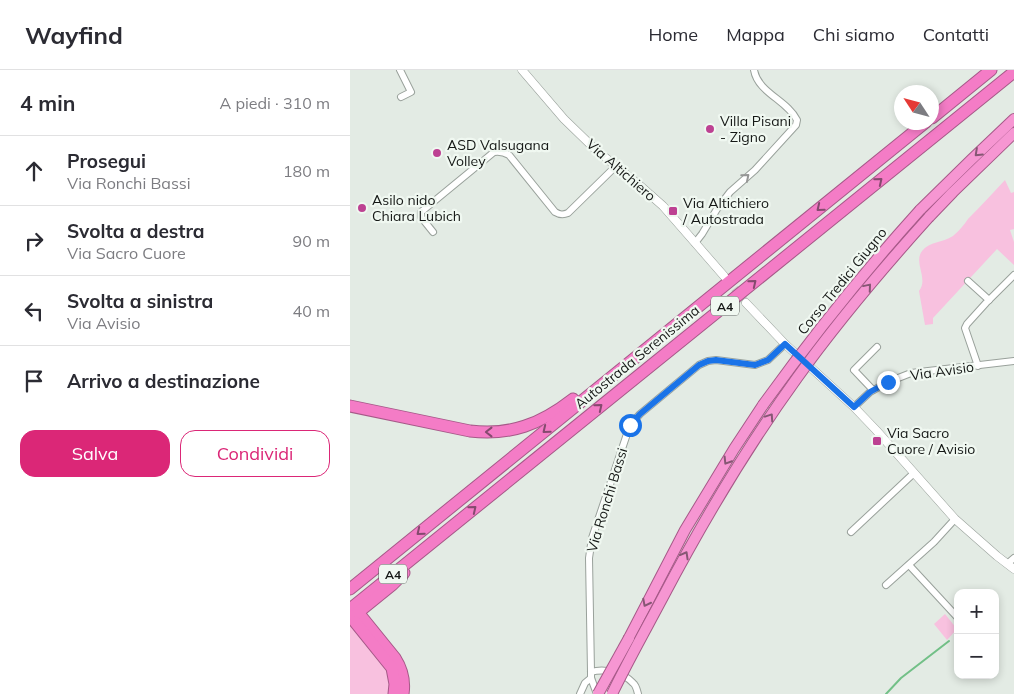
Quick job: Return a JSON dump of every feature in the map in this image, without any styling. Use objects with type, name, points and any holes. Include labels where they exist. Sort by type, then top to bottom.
[{"type":"highway","points":[[939,112],[991,70]]},
{"type":"highway","name":"Autostrada Serenissima","points":[[350,609],[1014,72]]},
{"type":"highway","name":"Corso Tredici Giugno","points":[[628,638],[685,530],[734,449],[801,353],[887,246],[920,210],[1014,119]]},
{"type":"highway","name":"Autostrada Serenissima","points":[[350,589],[916,130]]},
{"type":"highway","name":"Corso Tredici Giugno","points":[[662,598],[724,487],[782,399],[851,308],[897,253],[953,192],[1014,133]]},
{"type":"highway","points":[[350,406],[470,431],[501,432],[518,428],[552,414],[595,383],[625,367]]},
{"type":"highway","points":[[355,619],[392,585],[435,540]]},
{"type":"highway","points":[[612,694],[662,598]]},
{"type":"highway","points":[[620,694],[629,669],[662,598]]},
{"type":"highway","points":[[355,619],[392,668],[395,684],[394,694]]},
{"type":"highway","points":[[355,619],[399,664],[404,683],[403,694]]},
{"type":"highway","points":[[598,694],[628,638]]},
{"type":"highway","points":[[603,694],[628,638]]},
{"type":"street","points":[[400,70],[411,92],[401,97]]},
{"type":"street","name":"Via Altichiero","points":[[522,70],[564,119],[596,150],[657,200],[722,274]]},
{"type":"street","points":[[695,243],[730,192],[755,170],[796,125],[797,120],[793,113],[763,87],[755,76],[754,70]]},
{"type":"street","points":[[433,232],[420,217],[421,212],[494,152],[504,152],[509,155],[555,212],[560,214],[568,213],[610,174],[616,166]]},
{"type":"street","points":[[978,366],[965,328],[988,300],[1014,275]]},
{"type":"street","points":[[968,281],[988,300]]},
{"type":"street","points":[[746,303],[785,344],[854,407],[955,519],[1011,567],[1014,558]]},
{"type":"street","name":"Via Ronchi Bassi","points":[[598,694],[591,675],[589,558],[592,538],[630,425],[640,414],[699,365],[716,360],[755,365],[768,360],[785,344]]},
{"type":"street","points":[[872,390],[854,370],[877,347]]},
{"type":"street","name":"Via Avisio","points":[[854,407],[872,390],[911,373],[1014,361]]},
{"type":"street","points":[[851,532],[914,473]]},
{"type":"street","points":[[886,585],[934,542],[955,519]]},
{"type":"street","points":[[909,565],[954,614]]},
{"type":"street","points":[[580,694],[591,675],[602,670],[622,675],[634,684],[638,694]]},
{"type":"shaded area","points":[[1005,180],[1011,193],[1014,192],[1014,229],[1010,230],[1014,242],[1014,265],[997,249],[933,318],[933,324],[925,325],[919,291],[922,286],[919,260],[922,251],[929,245],[955,234]]},
{"type":"shaded area","points":[[945,614],[954,625],[954,632],[947,640],[934,624]]},
{"type":"shaded area","points":[[350,624],[388,668],[390,694],[350,694]]},
{"type":"waterway","points":[[886,694],[901,678],[949,641]]},
{"type":"tunnel","points":[[727,279],[746,303]]},
{"type":"place","name":"Villa Pisani - Zigno","points":[[710,129]]},
{"type":"place","name":"ASD Valsugana Volley","points":[[437,153]]},
{"type":"place","name":"Asilo nido Chiara Lubich","points":[[362,208]]},
{"type":"place","name":"Via Altichiero / Autostrada","points":[[673,211]]},
{"type":"place","name":"Via Sacro Cuore / Avisio","points":[[877,441]]},
{"type":"route","points":[[630,425],[640,414],[699,365],[716,360],[755,365],[768,360],[785,344],[854,407],[870,392],[888,382]]}]
